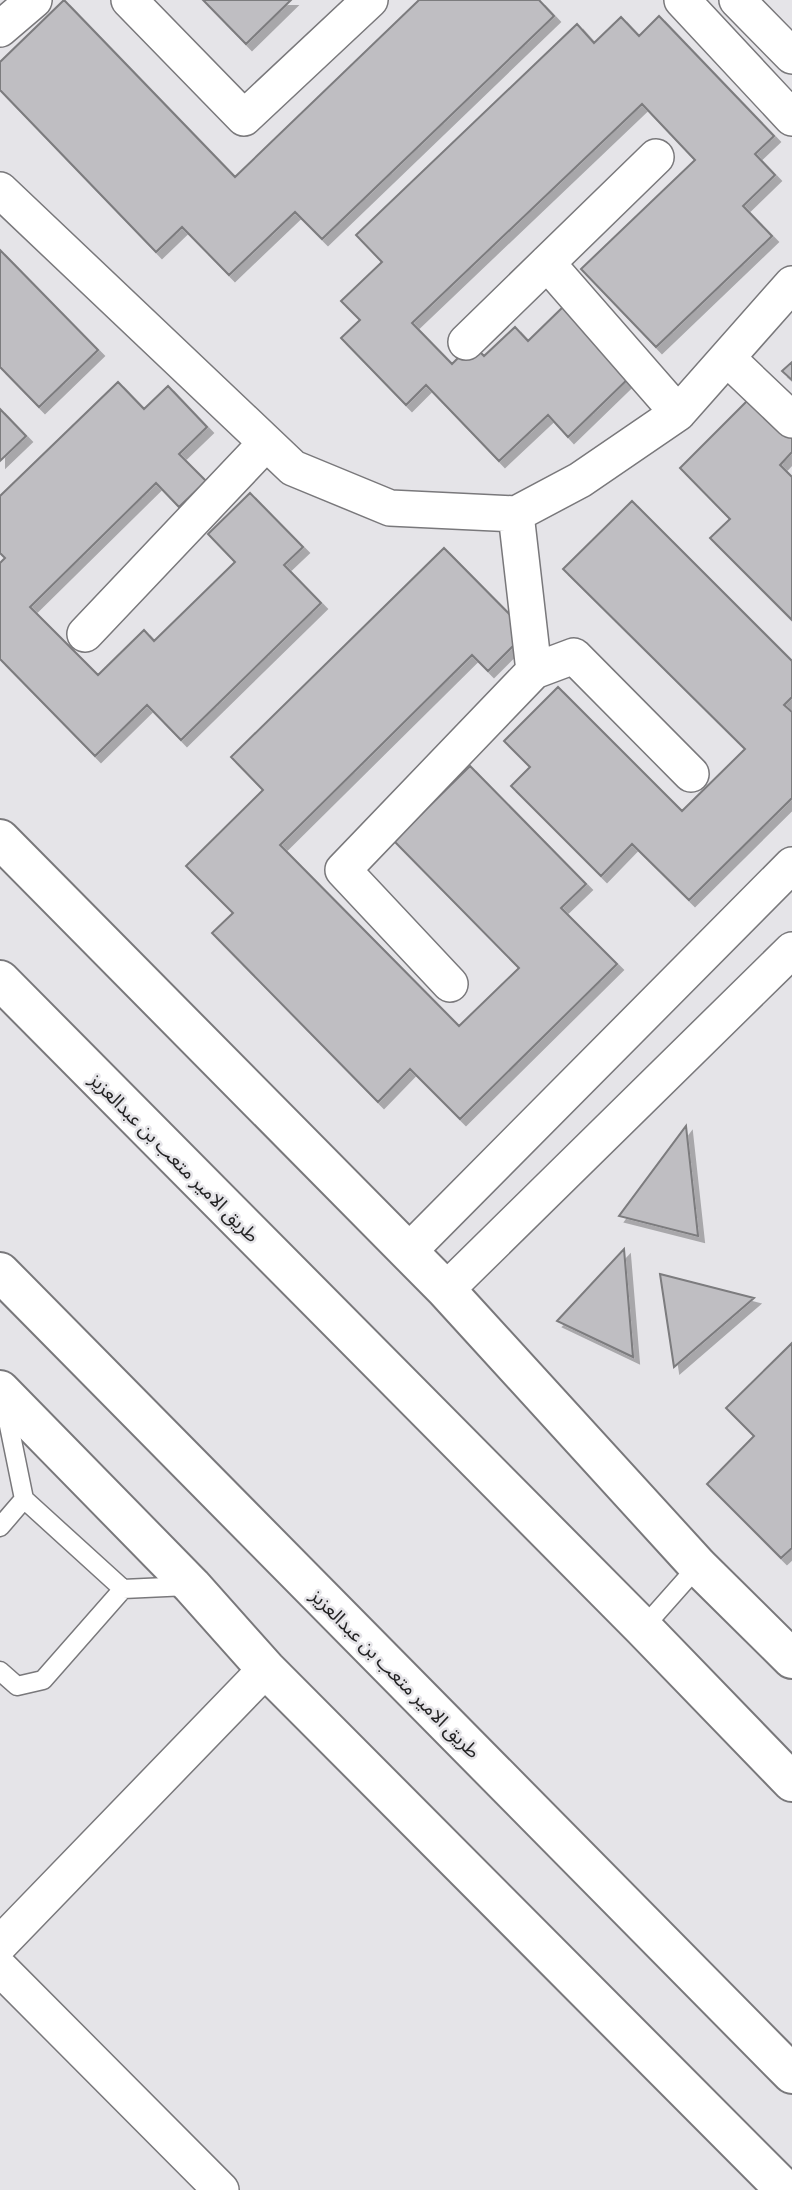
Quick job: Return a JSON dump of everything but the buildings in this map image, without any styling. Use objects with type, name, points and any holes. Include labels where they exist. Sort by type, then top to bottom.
[{"type":"street","points":[[0,29],[34,0]]},
{"type":"street","points":[[129,0],[244,118],[370,0]]},
{"type":"street","points":[[682,0],[792,118]]},
{"type":"street","points":[[750,4],[792,56]]},
{"type":"street","points":[[466,342],[656,157]]},
{"type":"street","points":[[0,190],[293,468],[390,508],[516,514],[580,480],[678,413],[792,284]]},
{"type":"street","points":[[547,263],[678,413]]},
{"type":"street","points":[[727,358],[792,420]]},
{"type":"street","points":[[85,634],[266,443]]},
{"type":"street","points":[[516,514],[534,671]]},
{"type":"street","points":[[450,985],[343,870],[534,671],[574,656],[691,774]]},
{"type":"street","points":[[0,839],[446,1290],[698,1566],[792,1659]]},
{"type":"street","points":[[408,1252],[792,865]]},
{"type":"street","points":[[446,1290],[792,950]]},
{"type":"street","name":"طريق الامير متعب بن عبدالعزيز","points":[[0,980],[643,1628],[792,1782]]},
{"type":"street","name":"طريق الامير متعب بن عبدالعزيز","points":[[0,1272],[792,2074]]},
{"type":"street","points":[[1,1391],[192,1586],[266,1669],[785,2190]]},
{"type":"street","points":[[0,1944],[266,1669]]},
{"type":"street","points":[[0,1968],[221,2190]]},
{"type":"lane","points":[[1,1391],[24,1499],[123,1589],[192,1586]]},
{"type":"lane","points":[[0,1527],[24,1499]]},
{"type":"lane","points":[[643,1628],[698,1566]]},
{"type":"lane","points":[[0,1671],[17,1686],[43,1680],[123,1589]]}]
